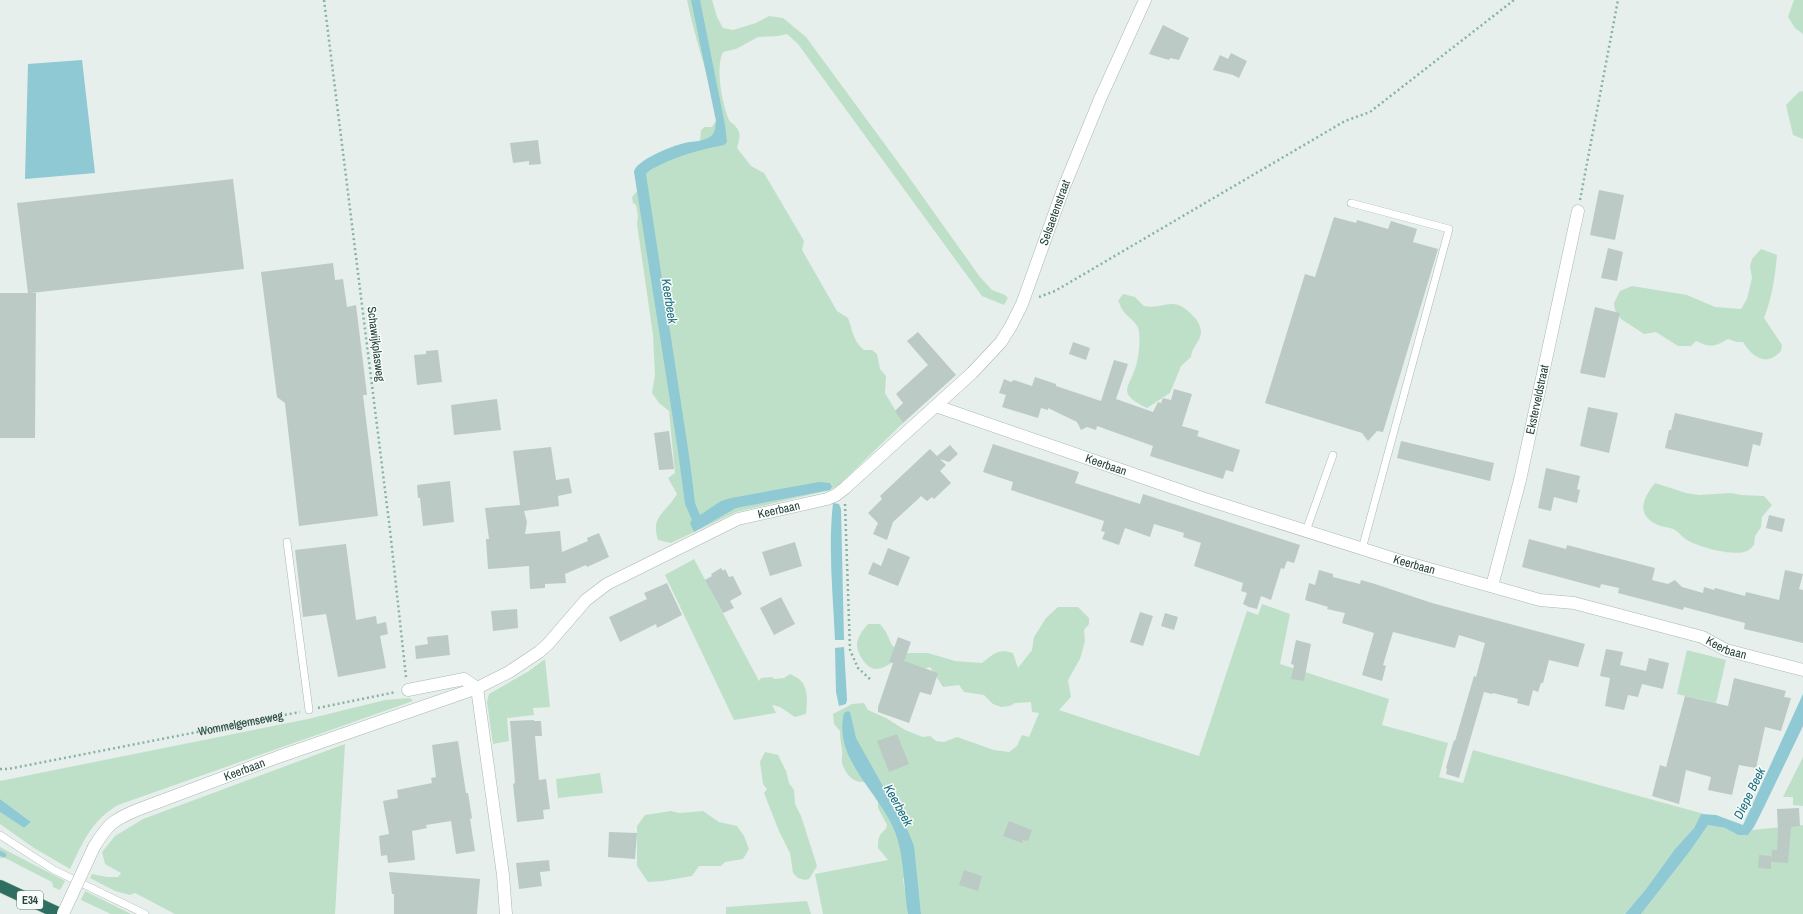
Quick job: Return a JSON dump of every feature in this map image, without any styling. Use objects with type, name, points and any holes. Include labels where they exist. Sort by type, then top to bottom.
[{"type":"highway","name":"E34","points":[[0,886],[62,914]]},
{"type":"street","name":"Selsaetenstraat","points":[[936,406],[972,373],[1001,342],[1012,326],[1022,304],[1064,187],[1100,99],[1145,0]]},
{"type":"street","name":"Eksterveldstraat","points":[[1492,586],[1520,480],[1552,338],[1578,211]]},
{"type":"street","name":"Keerbaan","points":[[62,914],[94,847],[105,829],[116,819],[278,757],[477,688],[509,672],[539,652],[548,644],[586,600],[607,584],[738,519],[826,499],[836,495],[936,406],[1205,499],[1362,549],[1540,600],[1574,603],[1702,637],[1726,650],[1803,670]]},
{"type":"street","points":[[408,690],[464,679],[477,688],[504,875],[506,914]]},
{"type":"lane","points":[[1351,203],[1449,229],[1362,549]]},
{"type":"lane","points":[[1306,531],[1333,455]]},
{"type":"lane","points":[[287,542],[309,710]]},
{"type":"lane","points":[[0,835],[54,870],[145,914]]},
{"type":"path","name":"Schawijkplasweg","points":[[324,0],[390,530],[408,690]]},
{"type":"path","points":[[1022,304],[1055,291],[1345,121],[1370,112],[1514,0]]},
{"type":"path","points":[[1578,211],[1618,0]]},
{"type":"path","points":[[845,488],[850,650],[858,668],[870,679]]},
{"type":"path","name":"Wommelgemseweg","points":[[0,769],[8,769],[155,741],[408,690]]},
{"type":"green space","points":[[687,0],[712,0],[717,17],[723,28],[733,30],[756,23],[769,16],[783,18],[806,37],[980,277],[992,290],[1005,295],[1008,298],[1004,305],[982,296],[798,44],[787,34],[758,37],[736,49],[723,52],[720,67],[720,86],[729,120],[739,132],[740,137],[737,148],[751,166],[764,173],[804,241],[802,250],[837,311],[848,318],[853,335],[857,342],[864,350],[872,350],[877,354],[880,369],[886,376],[885,393],[903,423],[840,484],[830,490],[736,512],[671,543],[658,540],[656,532],[656,525],[660,515],[677,494],[668,478],[675,473],[669,411],[659,403],[652,393],[655,375],[653,335],[637,224],[638,216],[636,205],[633,203],[632,197],[639,189],[646,170],[700,142],[701,130],[705,127],[712,127],[717,119]]},
{"type":"green space","points":[[1794,0],[1803,0],[1803,34],[1795,28],[1788,17]]},
{"type":"green space","points":[[1803,91],[1803,139],[1793,135],[1786,105],[1799,92]]},
{"type":"green space","points":[[1761,249],[1777,255],[1773,287],[1764,318],[1782,345],[1781,351],[1771,359],[1760,358],[1751,352],[1743,342],[1728,339],[1712,346],[1696,341],[1691,346],[1678,346],[1656,332],[1644,334],[1621,319],[1615,310],[1614,303],[1620,291],[1632,286],[1687,295],[1715,307],[1741,309],[1747,299],[1752,278],[1750,266],[1752,259]]},
{"type":"green space","points":[[1123,294],[1135,297],[1144,306],[1152,307],[1175,304],[1181,306],[1196,319],[1201,332],[1191,357],[1181,366],[1170,393],[1147,408],[1131,398],[1127,389],[1138,359],[1139,331],[1136,324],[1124,312],[1118,301]]},
{"type":"green space","points":[[1655,483],[1686,493],[1699,495],[1731,493],[1764,496],[1772,505],[1762,517],[1761,527],[1755,536],[1754,545],[1750,549],[1741,553],[1725,552],[1692,543],[1675,530],[1658,525],[1651,521],[1646,516],[1643,506],[1647,494]]},
{"type":"green space","points":[[694,559],[759,681],[761,678],[784,678],[790,674],[798,678],[802,682],[806,691],[806,714],[795,717],[780,707],[772,705],[776,713],[734,720],[665,575]]},
{"type":"green space","points":[[1262,604],[1290,614],[1280,664],[1389,699],[1382,725],[1448,743],[1439,777],[1463,783],[1473,750],[1704,814],[1701,814],[1694,828],[1675,849],[1646,889],[1625,914],[921,914],[917,880],[903,878],[908,914],[823,914],[815,874],[888,860],[878,848],[879,837],[887,825],[878,808],[878,799],[867,781],[858,782],[848,775],[842,761],[840,731],[834,724],[833,714],[852,704],[864,703],[868,710],[886,718],[905,730],[923,737],[930,736],[936,741],[944,742],[957,737],[994,750],[1009,752],[1017,746],[1022,735],[1029,737],[1039,713],[1032,712],[1031,702],[1015,703],[1010,706],[1001,707],[993,704],[984,695],[964,692],[959,685],[943,687],[930,667],[921,670],[894,661],[881,668],[872,668],[862,659],[857,647],[861,633],[868,624],[880,624],[886,632],[892,645],[897,650],[906,653],[928,653],[955,661],[982,663],[996,653],[1003,651],[1013,653],[1018,668],[1032,650],[1034,637],[1046,618],[1058,607],[1078,607],[1089,618],[1089,624],[1084,630],[1085,641],[1080,659],[1068,680],[1071,697],[1059,710],[1199,756],[1247,611],[1258,615]]},
{"type":"green space","points":[[1687,650],[1726,660],[1716,703],[1677,694]]},
{"type":"green space","points":[[545,659],[550,707],[533,708],[534,715],[507,718],[509,741],[493,744],[487,702],[489,694],[529,671]]},
{"type":"green space","points":[[410,698],[413,701],[118,805],[94,825],[70,869],[34,848],[0,824],[0,812],[24,828],[31,822],[0,799],[0,781],[308,719],[385,700]]},
{"type":"green space","points":[[345,744],[335,914],[175,914],[135,893],[130,895],[115,891],[90,878],[92,874],[107,877],[118,877],[121,873],[105,864],[102,852],[115,836],[143,819]]},
{"type":"green space","points":[[765,752],[778,755],[786,771],[789,783],[794,790],[795,804],[801,816],[817,866],[809,879],[805,880],[798,878],[793,873],[790,853],[779,831],[764,793],[767,789],[763,784],[760,762]]},
{"type":"green space","points":[[1803,757],[1803,806],[1793,805],[1793,797],[1783,797]]},
{"type":"green space","points":[[600,773],[603,793],[558,798],[556,779]]},
{"type":"green space","points":[[671,811],[679,813],[703,811],[719,822],[737,826],[744,836],[749,849],[743,859],[725,862],[721,866],[699,866],[692,876],[648,882],[637,866],[637,826],[645,815]]},
{"type":"green space","points":[[1708,825],[1725,828],[1738,835],[1748,835],[1752,830],[1803,825],[1803,914],[1641,914],[1690,851]]},
{"type":"green space","points":[[0,847],[65,881],[60,890],[53,887],[52,882],[5,858],[0,858]]},
{"type":"green space","points":[[85,891],[131,914],[111,914],[81,900]]},
{"type":"green space","points":[[807,901],[811,914],[726,914],[726,907]]},
{"type":"water","points":[[691,0],[700,0],[725,125],[727,142],[724,145],[704,149],[659,165],[646,174],[695,503],[700,515],[721,501],[731,498],[819,482],[830,483],[832,487],[830,490],[736,508],[694,532],[690,523],[692,520],[685,504],[634,172],[640,163],[646,159],[669,148],[708,138],[715,131],[716,121]]},
{"type":"water","points":[[82,60],[95,173],[25,179],[28,64]]},
{"type":"water","points":[[833,503],[839,504],[841,509],[844,640],[835,640],[831,554]]},
{"type":"water","points":[[844,647],[847,700],[846,704],[839,706],[836,692],[835,648]]},
{"type":"water","points":[[1803,694],[1803,726],[1754,827],[1748,835],[1738,835],[1725,828],[1708,825],[1690,851],[1641,914],[1625,914],[1646,889],[1675,849],[1694,828],[1701,814],[1716,815],[1743,825]]},
{"type":"water","points":[[848,711],[850,712],[856,738],[908,831],[914,846],[921,914],[908,914],[902,859],[897,837],[886,813],[850,759],[842,729],[844,713]]},
{"type":"water","points":[[0,799],[31,822],[24,828],[0,812]]},
{"type":"building","points":[[1163,25],[1189,38],[1179,60],[1170,58],[1169,60],[1149,54]]},
{"type":"building","points":[[1231,53],[1247,61],[1239,78],[1213,70],[1220,55],[1228,59]]},
{"type":"building","points":[[538,140],[541,164],[529,165],[529,161],[513,163],[510,143]]},
{"type":"building","points":[[233,179],[244,269],[31,293],[36,293],[35,438],[0,438],[0,293],[28,293],[17,203]]},
{"type":"building","points":[[1599,190],[1624,195],[1615,240],[1590,235]]},
{"type":"building","points":[[1334,217],[1356,223],[1357,220],[1388,229],[1391,221],[1417,229],[1413,242],[1438,249],[1383,432],[1377,431],[1368,441],[1362,433],[1265,403],[1305,274],[1315,277]]},
{"type":"building","points":[[1608,248],[1623,252],[1617,281],[1601,278]]},
{"type":"building","points":[[333,263],[335,280],[343,279],[347,307],[356,305],[367,395],[363,395],[378,516],[299,526],[285,403],[277,397],[261,272]]},
{"type":"building","points":[[1595,307],[1620,313],[1605,378],[1580,373]]},
{"type":"building","points":[[918,332],[956,375],[903,423],[895,411],[903,403],[896,394],[928,365],[907,341]]},
{"type":"building","points":[[1073,342],[1090,348],[1086,360],[1069,354]]},
{"type":"building","points":[[438,350],[442,382],[417,385],[414,355],[426,354],[426,351]]},
{"type":"building","points":[[1114,360],[1128,364],[1116,399],[1153,412],[1158,402],[1161,403],[1163,398],[1171,400],[1174,389],[1192,394],[1182,426],[1199,431],[1197,436],[1240,450],[1233,472],[1226,470],[1223,479],[1150,456],[1153,446],[1097,426],[1096,430],[1087,427],[1081,430],[1077,422],[1048,408],[1048,410],[1041,408],[1038,418],[1002,407],[1006,395],[999,393],[1004,379],[1011,382],[1014,380],[1032,386],[1035,377],[1056,384],[1056,386],[1101,401]]},
{"type":"building","points":[[497,399],[501,430],[454,435],[451,405]]},
{"type":"building","points":[[1588,407],[1618,413],[1609,453],[1580,446]]},
{"type":"building","points":[[1675,413],[1763,433],[1760,446],[1753,444],[1748,467],[1665,448]]},
{"type":"building","points":[[669,431],[674,469],[659,470],[654,433]]},
{"type":"building","points":[[1401,441],[1494,463],[1490,481],[1397,458]]},
{"type":"building","points":[[993,444],[1079,472],[1075,483],[1140,504],[1143,494],[1300,545],[1294,563],[1287,561],[1284,569],[1281,568],[1271,600],[1261,596],[1257,609],[1249,607],[1243,604],[1247,593],[1241,591],[1243,583],[1194,566],[1201,543],[1183,537],[1184,533],[1154,524],[1150,537],[1125,528],[1119,545],[1102,539],[1105,532],[1101,531],[1104,521],[1011,490],[1013,482],[983,472]]},
{"type":"building","points":[[950,445],[958,454],[949,462],[940,459],[946,465],[940,471],[951,483],[934,499],[932,497],[927,501],[921,496],[893,522],[887,540],[873,534],[878,523],[868,513],[882,499],[880,496],[930,449],[937,456]]},
{"type":"building","points":[[551,447],[556,480],[569,478],[572,493],[558,496],[559,506],[524,511],[527,522],[525,534],[560,531],[562,552],[588,541],[587,538],[599,533],[609,557],[587,567],[586,565],[565,574],[566,583],[545,584],[545,588],[530,589],[529,566],[488,569],[486,539],[489,539],[485,508],[520,505],[513,451]]},
{"type":"building","points":[[1546,468],[1580,476],[1577,489],[1580,490],[1577,503],[1554,497],[1551,511],[1538,508]]},
{"type":"building","points":[[450,481],[454,522],[423,526],[417,485]]},
{"type":"building","points":[[1769,515],[1785,519],[1782,532],[1766,528]]},
{"type":"building","points":[[1529,539],[1566,549],[1567,545],[1655,568],[1652,580],[1668,584],[1675,580],[1682,587],[1703,593],[1704,587],[1714,590],[1715,588],[1745,596],[1746,592],[1779,600],[1785,570],[1803,574],[1799,589],[1803,590],[1803,643],[1744,629],[1745,623],[1684,607],[1683,610],[1618,593],[1619,588],[1601,584],[1600,588],[1522,567]]},
{"type":"building","points":[[795,542],[802,566],[770,576],[762,552]]},
{"type":"building","points":[[346,544],[356,620],[376,616],[377,624],[386,622],[388,634],[380,636],[386,668],[338,677],[326,614],[303,617],[295,550]]},
{"type":"building","points":[[888,548],[910,557],[898,586],[868,574],[873,562],[881,566]]},
{"type":"building","points":[[721,568],[723,571],[725,569],[729,577],[733,576],[742,594],[730,601],[734,608],[723,613],[705,580]]},
{"type":"building","points":[[1319,570],[1333,574],[1333,577],[1360,584],[1361,580],[1432,603],[1585,644],[1578,667],[1549,660],[1543,683],[1541,683],[1538,692],[1533,690],[1529,706],[1517,703],[1518,699],[1484,692],[1459,778],[1446,774],[1446,768],[1454,740],[1455,741],[1474,676],[1476,677],[1485,643],[1459,635],[1455,648],[1393,632],[1383,665],[1386,666],[1382,681],[1362,675],[1374,633],[1342,623],[1345,613],[1327,609],[1328,607],[1305,600],[1309,583],[1315,585]]},
{"type":"building","points":[[667,583],[682,615],[657,628],[656,624],[620,642],[609,617],[647,599],[644,593]]},
{"type":"building","points":[[781,597],[795,624],[774,635],[760,608]]},
{"type":"building","points":[[517,609],[518,628],[493,631],[491,611]]},
{"type":"building","points":[[1140,612],[1153,616],[1143,646],[1130,642]]},
{"type":"building","points":[[1165,613],[1178,617],[1174,630],[1161,626]]},
{"type":"building","points":[[448,635],[450,655],[416,659],[415,646],[428,644],[427,637]]},
{"type":"building","points":[[898,637],[911,642],[904,661],[938,673],[931,695],[920,692],[909,723],[878,712],[878,707],[893,663],[889,662]]},
{"type":"building","points":[[1296,640],[1311,644],[1304,681],[1291,679],[1294,665],[1291,664]]},
{"type":"building","points":[[1606,649],[1623,652],[1620,665],[1646,671],[1649,658],[1669,663],[1663,689],[1642,684],[1638,697],[1628,695],[1624,710],[1605,706],[1610,678],[1600,676]]},
{"type":"building","points":[[1734,678],[1786,691],[1784,697],[1791,698],[1781,731],[1765,727],[1756,768],[1739,765],[1732,795],[1708,790],[1711,777],[1686,770],[1679,804],[1652,796],[1660,765],[1666,767],[1685,696],[1728,706]]},
{"type":"building","points":[[510,721],[541,721],[542,736],[535,736],[539,780],[546,779],[550,809],[543,810],[544,819],[517,822],[513,784],[515,783]]},
{"type":"building","points":[[897,734],[909,764],[889,772],[877,741]]},
{"type":"building","points":[[458,741],[466,793],[468,793],[472,818],[470,819],[475,851],[456,854],[451,821],[426,825],[427,828],[412,831],[415,860],[388,863],[387,855],[381,856],[379,836],[389,834],[383,801],[398,798],[397,790],[432,783],[431,778],[436,777],[432,745]]},
{"type":"building","points":[[1799,808],[1800,826],[1791,827],[1788,863],[1771,862],[1772,850],[1777,850],[1777,809]]},
{"type":"building","points":[[1009,821],[1032,830],[1028,841],[1023,840],[1022,843],[1003,836]]},
{"type":"building","points":[[609,832],[637,833],[635,859],[608,857]]},
{"type":"building","points":[[1759,855],[1771,856],[1771,869],[1758,868]]},
{"type":"building","points":[[549,860],[550,871],[540,872],[542,886],[519,889],[516,863]]},
{"type":"building","points":[[964,870],[982,876],[978,891],[959,885]]},
{"type":"building","points":[[389,872],[480,879],[477,914],[394,914],[394,894],[392,894]]},
{"type":"waterway","points":[[0,853],[4,855]]},
{"type":"water label","name":"Keerbeek","points":[[670,301]]},
{"type":"water label","name":"Diepe Beek","points":[[1749,793]]},
{"type":"water label","name":"Keerbeek","points":[[899,805]]}]
